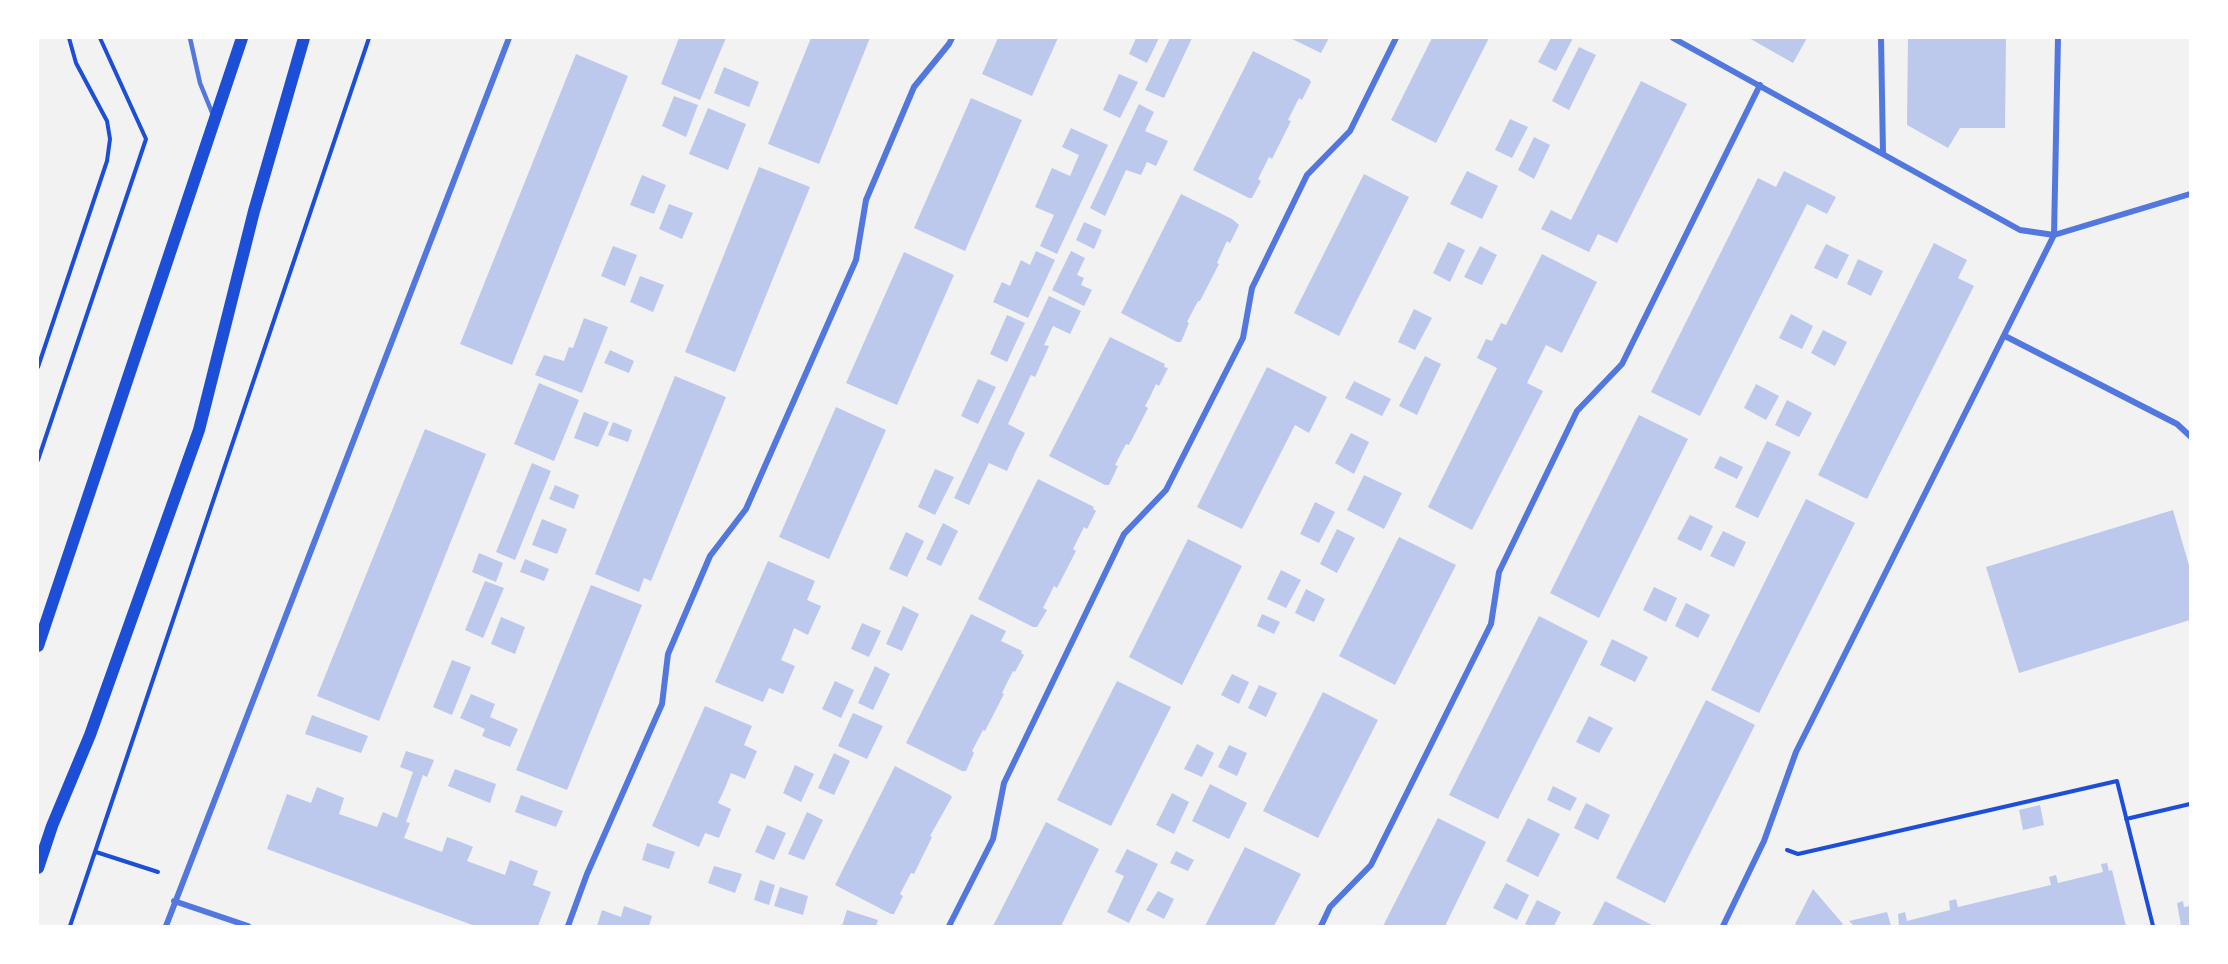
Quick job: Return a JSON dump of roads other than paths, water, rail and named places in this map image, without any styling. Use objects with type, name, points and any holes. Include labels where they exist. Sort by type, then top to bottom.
[{"type":"main road","points":[[38,646],[242,38]]},
{"type":"main road","points":[[38,868],[52,826],[90,735],[199,430],[254,211],[304,38]]},
{"type":"street","points":[[166,927],[174,901],[509,38]]},
{"type":"street","points":[[568,927],[587,874],[662,704],[668,654],[710,556],[746,509],[856,260],[866,200],[914,87],[952,38]]},
{"type":"street","points":[[949,927],[993,839],[1004,783],[1124,534],[1166,490],[1243,338],[1252,288],[1307,175],[1350,131],[1396,38]]},
{"type":"street","points":[[1673,38],[2020,230],[2054,236],[2190,194]]},
{"type":"street","points":[[1881,38],[1883,154]]},
{"type":"street","points":[[1723,927],[1764,841],[1796,752],[2054,236],[2058,38]]},
{"type":"street","points":[[1321,927],[1330,907],[1371,865],[1491,624],[1499,572],[1577,411],[1622,364],[1760,85]]},
{"type":"street","points":[[2005,336],[2177,424],[2190,436]]},
{"type":"street","points":[[174,901],[248,927]]},
{"type":"lane","points":[[190,38],[200,83],[215,118]]}]
